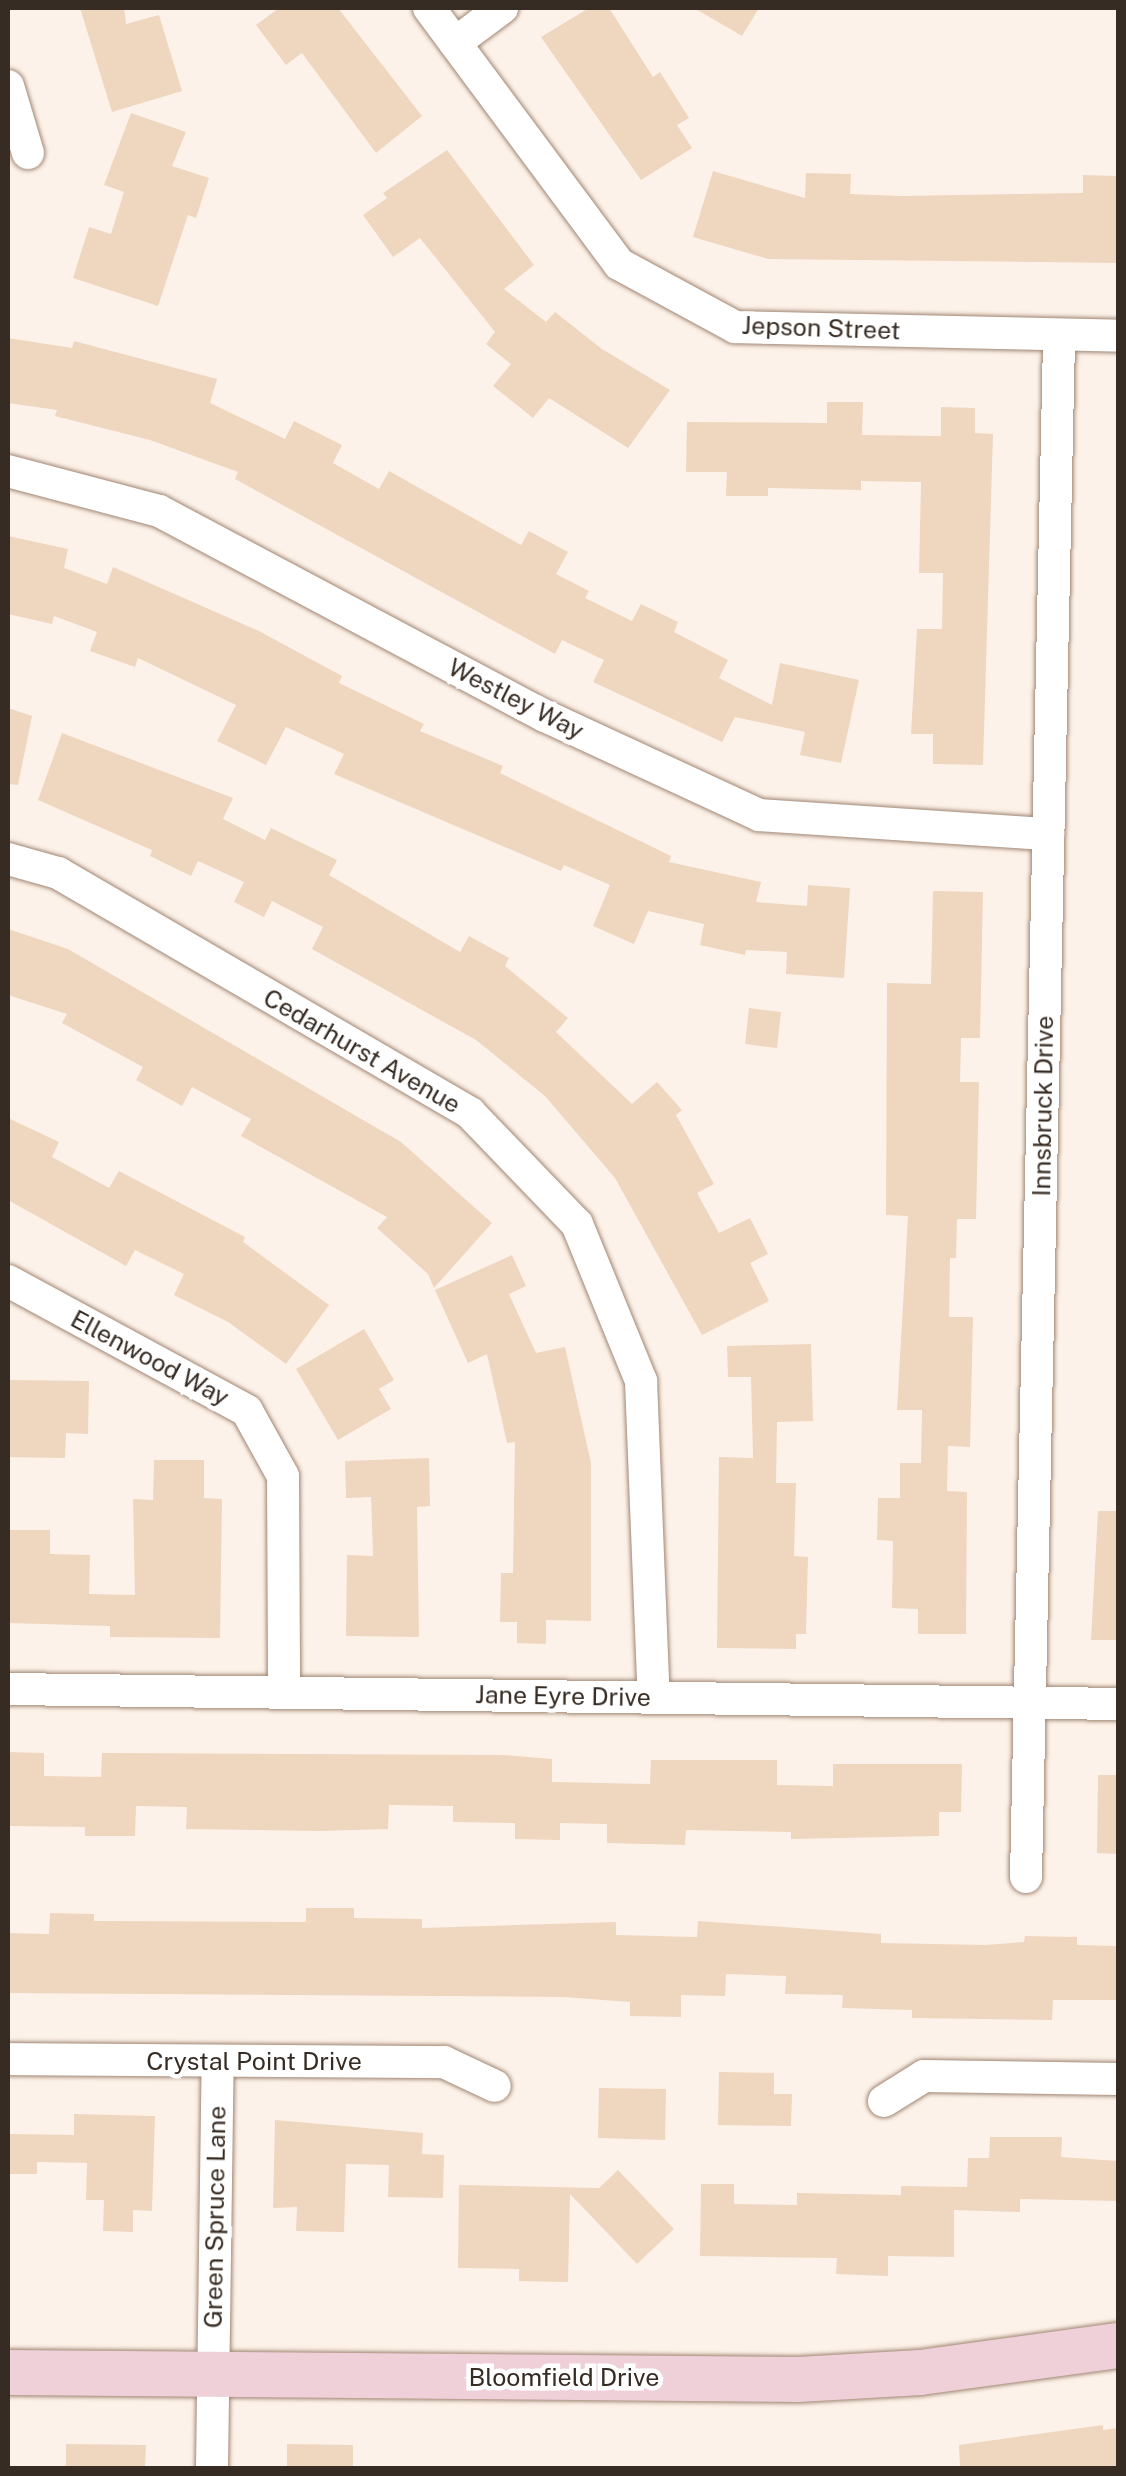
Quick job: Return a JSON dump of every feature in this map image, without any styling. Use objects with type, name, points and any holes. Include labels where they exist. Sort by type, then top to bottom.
[{"type":"street","name":"Jepson Street","points":[[429,8],[620,264],[734,327],[1118,336]]},
{"type":"street","points":[[455,43],[502,8]]},
{"type":"street","points":[[8,86],[28,153]]},
{"type":"street","name":"Innsbruck Drive","points":[[1026,1877],[1059,335]]},
{"type":"street","name":"Westley Way","points":[[8,472],[160,512],[544,716],[759,815],[1048,834]]},
{"type":"street","name":"Cedarhurst Avenue","points":[[8,859],[58,873],[470,1114],[577,1224],[641,1381],[654,1698]]},
{"type":"street","name":"Ellenwood Way","points":[[8,1282],[247,1411],[283,1476],[284,1692]]},
{"type":"street","name":"Jane Eyre Drive","points":[[8,1689],[1118,1704]]},
{"type":"street","name":"Crystal Point Drive","points":[[8,2059],[444,2062],[495,2086]]},
{"type":"street","name":"Green Spruce Lane","points":[[212,2468],[218,2060]]},
{"type":"street","points":[[884,2101],[924,2076],[1118,2079]]},
{"type":"street","name":"Bloomfield Drive","points":[[8,2372],[798,2379],[920,2372],[1118,2345]]},
{"type":"building","points":[[80,8],[124,8],[126,24],[159,15],[182,91],[112,112]]},
{"type":"building","points":[[279,8],[338,8],[422,116],[376,153],[302,53],[286,65],[256,25]]},
{"type":"building","points":[[589,8],[609,8],[653,77],[660,72],[689,118],[677,125],[692,148],[641,180],[541,37]]},
{"type":"building","points":[[694,8],[759,8],[742,36]]},
{"type":"building","points":[[131,113],[186,132],[172,166],[209,178],[196,218],[188,215],[158,306],[73,278],[89,227],[111,234],[124,192],[104,185]]},
{"type":"building","points":[[447,150],[534,265],[504,289],[546,322],[555,312],[602,349],[670,390],[628,448],[549,398],[533,418],[493,386],[511,364],[486,344],[495,332],[420,238],[393,257],[363,215],[387,198],[383,193]]},
{"type":"building","points":[[713,171],[805,198],[806,173],[851,174],[850,194],[899,196],[1083,193],[1083,175],[1118,176],[1118,263],[768,259],[693,237]]},
{"type":"building","points":[[8,338],[72,348],[74,341],[217,379],[210,403],[285,439],[294,421],[342,445],[333,463],[379,489],[389,471],[521,545],[529,531],[568,552],[556,574],[589,591],[585,598],[632,621],[641,604],[678,622],[674,632],[728,660],[719,678],[772,705],[780,663],[859,680],[841,763],[800,755],[805,732],[735,717],[722,742],[593,682],[604,660],[562,640],[555,654],[235,479],[238,472],[150,440],[55,416],[57,410],[8,403]]},
{"type":"building","points":[[827,402],[863,402],[862,435],[941,436],[941,407],[975,408],[975,433],[993,434],[983,765],[933,764],[933,734],[911,734],[917,629],[942,629],[943,573],[919,573],[921,482],[861,481],[861,490],[768,488],[768,496],[726,496],[727,472],[686,472],[687,422],[827,423]]},
{"type":"building","points":[[8,536],[68,549],[64,568],[107,584],[113,567],[259,631],[342,676],[339,683],[424,724],[420,731],[503,766],[500,773],[671,856],[669,862],[761,882],[756,902],[807,906],[808,885],[850,888],[844,978],[786,974],[787,952],[746,950],[745,955],[700,945],[704,924],[648,911],[634,944],[593,926],[610,885],[564,865],[561,871],[334,774],[344,754],[286,727],[266,765],[217,741],[236,705],[138,658],[135,667],[90,651],[97,632],[54,616],[52,624],[8,614]]},
{"type":"building","points":[[8,708],[32,716],[18,785],[8,784]]},
{"type":"building","points":[[62,733],[233,798],[223,819],[265,840],[271,828],[337,860],[329,875],[460,952],[469,936],[509,958],[505,966],[568,1018],[556,1032],[632,1104],[657,1082],[682,1110],[676,1115],[714,1184],[697,1193],[719,1233],[750,1218],[768,1254],[750,1263],[769,1301],[702,1335],[615,1178],[545,1096],[476,1040],[312,949],[323,927],[272,901],[264,917],[234,902],[244,882],[198,861],[191,876],[150,856],[152,850],[38,800]]},
{"type":"building","points":[[933,891],[983,892],[980,1038],[961,1038],[960,1082],[979,1082],[976,1219],[957,1219],[956,1258],[950,1258],[949,1317],[973,1317],[970,1447],[948,1446],[947,1491],[967,1492],[966,1634],[918,1634],[918,1609],[892,1608],[893,1541],[877,1540],[878,1498],[900,1498],[900,1463],[921,1463],[922,1410],[897,1410],[908,1216],[886,1215],[887,983],[931,984]]},
{"type":"building","points":[[8,929],[68,949],[401,1142],[492,1223],[434,1288],[428,1274],[377,1228],[387,1217],[241,1136],[251,1119],[192,1087],[182,1106],[136,1080],[143,1067],[62,1023],[67,1014],[8,995]]},
{"type":"building","points":[[749,1008],[781,1012],[777,1048],[745,1044]]},
{"type":"building","points":[[8,1118],[59,1142],[52,1157],[109,1188],[119,1171],[245,1237],[243,1242],[329,1305],[286,1364],[228,1322],[174,1295],[184,1274],[135,1250],[126,1266],[8,1200]]},
{"type":"building","points":[[512,1255],[526,1286],[509,1294],[536,1353],[565,1347],[591,1463],[591,1621],[546,1620],[546,1644],[517,1643],[517,1622],[500,1622],[501,1573],[513,1573],[515,1442],[507,1443],[487,1354],[468,1363],[435,1290]]},
{"type":"building","points":[[364,1329],[394,1380],[379,1389],[391,1409],[338,1440],[296,1369]]},
{"type":"building","points":[[811,1344],[813,1421],[777,1422],[776,1483],[796,1483],[794,1556],[808,1557],[806,1634],[796,1634],[796,1649],[717,1648],[719,1457],[753,1458],[751,1377],[728,1377],[727,1346]]},
{"type":"building","points":[[8,1380],[89,1381],[88,1434],[66,1433],[65,1458],[8,1457]]},
{"type":"building","points":[[429,1458],[430,1506],[417,1507],[419,1637],[346,1636],[347,1555],[373,1556],[371,1497],[346,1498],[345,1461]]},
{"type":"building","points":[[154,1460],[204,1460],[204,1498],[222,1499],[220,1638],[110,1637],[110,1626],[8,1623],[8,1530],[50,1530],[50,1554],[90,1555],[89,1594],[135,1595],[133,1499],[153,1500]]},
{"type":"building","points":[[1098,1511],[1118,1511],[1118,1640],[1091,1640]]},
{"type":"building","points":[[8,1752],[44,1753],[44,1776],[101,1777],[102,1753],[505,1755],[552,1759],[552,1782],[650,1784],[651,1760],[777,1760],[777,1785],[833,1786],[833,1764],[962,1764],[961,1812],[939,1812],[939,1836],[791,1839],[791,1832],[686,1830],[685,1845],[607,1843],[607,1824],[560,1823],[560,1840],[515,1839],[515,1823],[453,1822],[453,1806],[389,1805],[388,1829],[320,1831],[186,1829],[187,1807],[136,1806],[135,1836],[85,1836],[85,1827],[8,1826]]},
{"type":"building","points":[[1098,1775],[1118,1775],[1118,1854],[1097,1853]]},
{"type":"building","points":[[306,1908],[354,1908],[354,1918],[422,1919],[422,1928],[616,1922],[616,1935],[697,1937],[698,1921],[881,1934],[881,1943],[985,1945],[1024,1942],[1025,1936],[1077,1937],[1077,1945],[1118,1946],[1118,2000],[1053,2000],[1052,2020],[912,2018],[912,2010],[842,2008],[843,1995],[785,1994],[786,1976],[726,1974],[725,1996],[681,1995],[681,2017],[630,2016],[630,2002],[564,1997],[8,1993],[8,1933],[49,1934],[50,1913],[94,1914],[94,1921],[306,1922]]},
{"type":"building","points":[[719,2072],[774,2073],[774,2094],[792,2094],[791,2126],[718,2125]]},
{"type":"building","points":[[599,2088],[666,2089],[665,2140],[598,2138]]},
{"type":"building","points":[[74,2114],[155,2116],[152,2211],[133,2210],[133,2232],[103,2231],[104,2200],[86,2200],[87,2163],[37,2162],[37,2174],[8,2174],[8,2134],[74,2135]]},
{"type":"building","points":[[275,2120],[423,2133],[422,2154],[444,2155],[443,2198],[388,2197],[389,2165],[346,2164],[344,2232],[296,2231],[297,2207],[273,2208]]},
{"type":"building","points":[[990,2137],[1062,2137],[1061,2157],[1118,2161],[1118,2201],[1020,2199],[1020,2212],[954,2210],[954,2257],[888,2256],[888,2276],[836,2274],[837,2258],[700,2256],[701,2184],[734,2184],[734,2204],[797,2205],[797,2193],[901,2195],[901,2186],[967,2187],[968,2158],[989,2158]]},
{"type":"building","points":[[618,2170],[674,2229],[637,2264],[570,2194],[568,2282],[519,2281],[519,2269],[458,2268],[459,2185],[599,2188]]},
{"type":"building","points":[[1103,2425],[1103,2430],[1118,2428],[1118,2468],[960,2468],[959,2445]]},
{"type":"building","points":[[66,2444],[146,2445],[145,2468],[66,2468]]},
{"type":"building","points":[[287,2444],[353,2445],[353,2468],[287,2468]]}]
